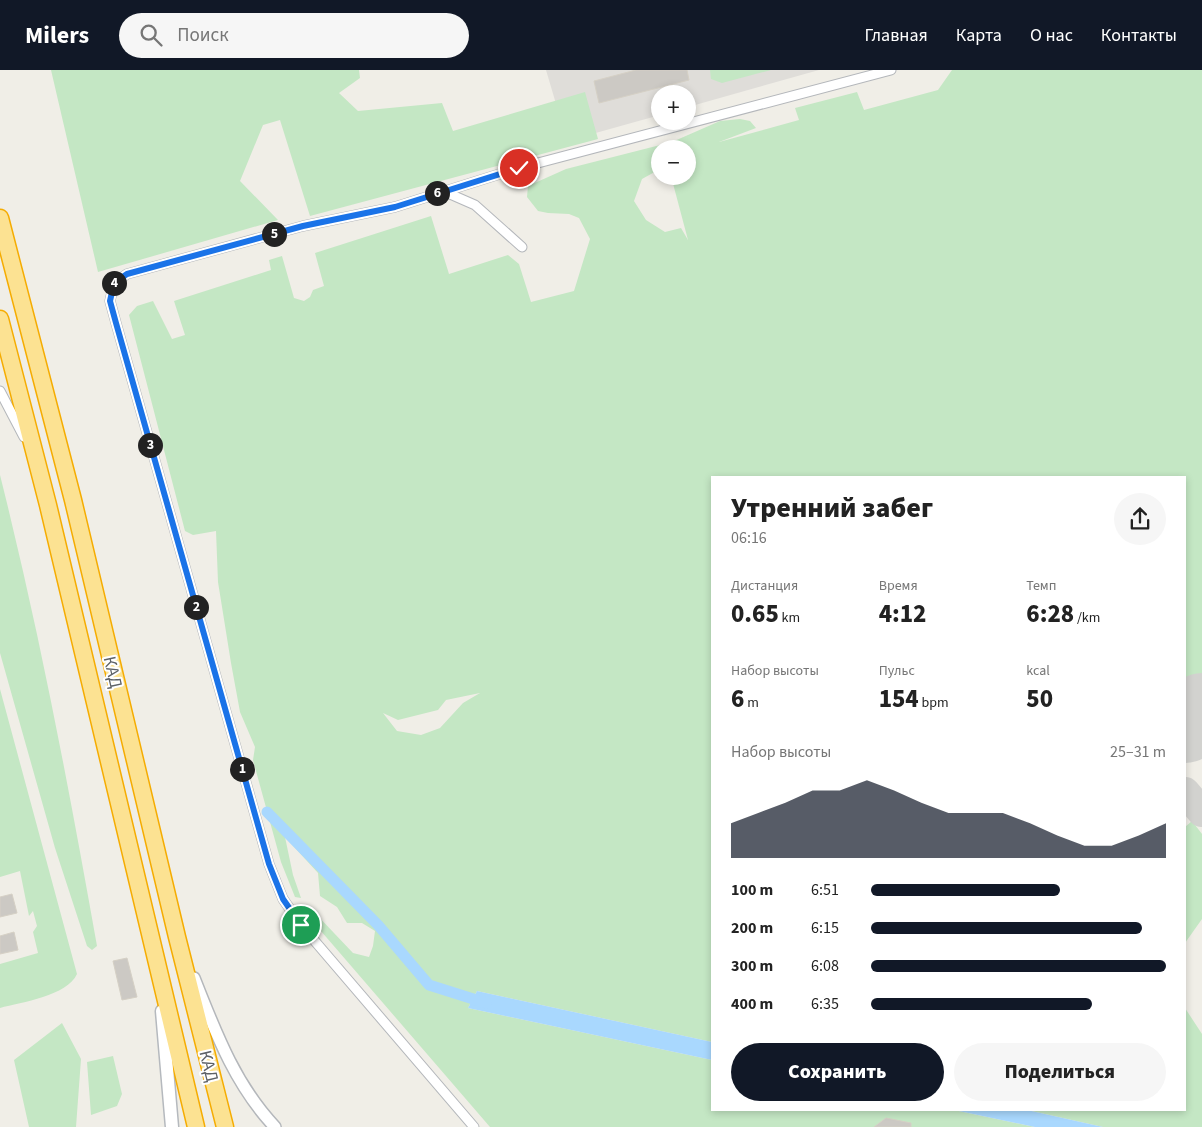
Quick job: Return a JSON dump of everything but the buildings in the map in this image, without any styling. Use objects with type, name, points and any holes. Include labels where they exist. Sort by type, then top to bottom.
[{"type":"highway","name":"КАД","points":[[0,218],[73,500],[177,938],[225,1127]]},
{"type":"highway","name":"КАД","points":[[0,319],[196,1127]]},
{"type":"main road","points":[[159,978],[172,1127]]},
{"type":"street","points":[[474,1127],[301,925],[283,899],[269,864],[110,301],[114,283],[127,274],[303,226],[395,207],[519,168],[891,70]]},
{"type":"street","points":[[443,191],[474,205],[522,246]]},
{"type":"street","points":[[0,391],[35,458]]},
{"type":"street","points":[[177,938],[225,1053],[252,1100],[275,1127]]},
{"type":"shaded area","points":[[546,70],[819,70],[696,105],[696,85],[651,85],[651,118],[567,141]]},
{"type":"green space","points":[[51,70],[359,70],[360,78],[339,93],[358,111],[442,103],[453,131],[585,92],[598,139],[310,216],[280,120],[263,125],[240,181],[278,220],[98,272]]},
{"type":"green space","points":[[710,70],[771,70],[722,83],[711,79]]},
{"type":"green space","points":[[952,70],[1202,70],[1202,675],[1186,689],[1186,476],[711,476],[711,1042],[477,991],[468,1008],[711,1060],[711,1111],[959,1111],[1035,1127],[490,1127],[308,916],[315,913],[353,953],[369,957],[375,931],[362,923],[347,923],[337,907],[320,896],[318,873],[285,837],[293,875],[301,898],[295,897],[281,862],[253,760],[255,747],[240,712],[218,582],[216,531],[193,535],[185,531],[129,315],[137,306],[153,301],[172,339],[185,335],[174,301],[271,270],[269,260],[282,256],[294,298],[304,301],[310,297],[313,290],[324,286],[315,253],[431,216],[449,274],[508,255],[519,264],[531,302],[574,291],[590,239],[579,218],[569,214],[538,211],[527,197],[528,186],[566,169],[651,147],[651,174],[642,179],[634,201],[646,220],[665,232],[681,228],[688,240],[673,185],[696,185],[696,140],[677,140],[720,121],[740,119],[750,121],[756,128],[719,142],[799,120],[795,108],[857,92],[864,110],[938,90]],"holes":[[[480,693],[463,703],[440,728],[421,735],[397,731],[383,713],[398,720],[438,710],[446,700]]]},
{"type":"green space","points":[[0,475],[28,592],[64,768],[97,946],[92,950],[87,946],[55,848],[0,653]]},
{"type":"green space","points":[[0,689],[77,974],[72,982],[54,993],[0,1008],[0,964],[38,953],[33,932],[37,926],[33,911],[29,916],[20,871],[0,877]]},
{"type":"green space","points":[[1192,821],[1202,834],[1202,919],[1186,942],[1186,826]]},
{"type":"green space","points":[[1186,1010],[1202,1034],[1202,1127],[1103,1127],[1031,1111],[1186,1111]]},
{"type":"green space","points":[[62,1023],[81,1059],[76,1127],[29,1127],[14,1060]]},
{"type":"green space","points":[[113,1056],[122,1094],[117,1106],[91,1115],[87,1062]]},
{"type":"water","points":[[477,991],[711,1042],[711,1060],[468,1008]]},
{"type":"water","points":[[959,1111],[1031,1111],[1103,1127],[1035,1127]]},
{"type":"waterway","points":[[267,812],[378,925],[429,985],[486,1003]]},
{"type":"taxiway","points":[[1186,793],[1202,812]]},
{"type":"runway","points":[[1186,724],[1202,711]]},
{"type":"route","points":[[301,925],[283,899],[269,864],[110,301],[114,283],[127,274],[303,226],[395,207],[519,168]]}]
